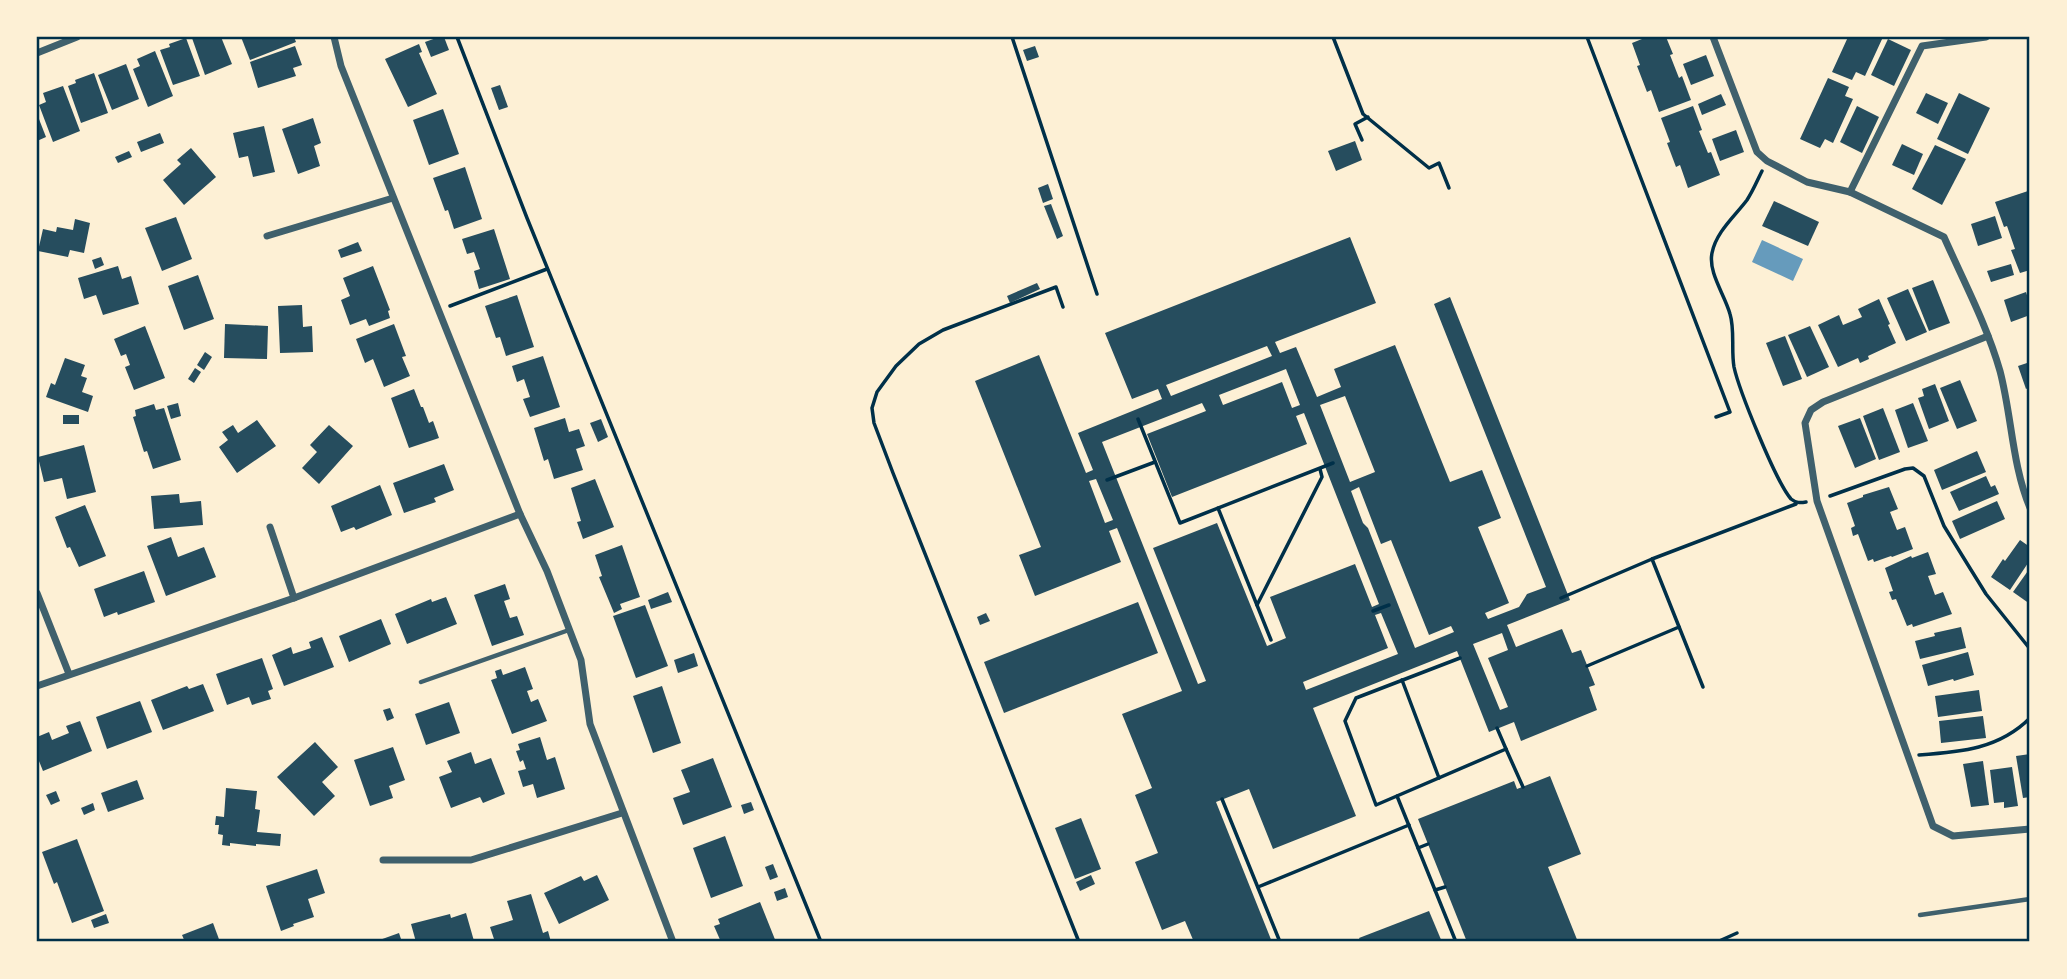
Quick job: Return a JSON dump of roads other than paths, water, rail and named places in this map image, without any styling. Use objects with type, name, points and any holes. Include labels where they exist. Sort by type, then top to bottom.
[{"type":"street","points":[[37,52],[77,37]]},
{"type":"street","points":[[334,37],[341,66],[393,198],[520,514],[570,629],[581,660],[590,724],[673,942]]},
{"type":"street","points":[[1713,37],[1757,152],[1767,161],[1807,182],[1850,192],[1944,237],[2000,372],[2021,487],[2030,508]]},
{"type":"street","points":[[1850,192],[1922,46],[1986,37]]},
{"type":"street","points":[[267,236],[393,198]]},
{"type":"street","points":[[1987,336],[1823,402],[1811,410],[1805,423],[1817,500],[1933,826],[1953,836],[2030,829]]},
{"type":"street","points":[[37,686],[294,598],[520,514]]},
{"type":"street","points":[[270,527],[294,598]]},
{"type":"street","points":[[37,593],[69,674]]},
{"type":"street","points":[[383,860],[471,860],[622,813]]},
{"type":"lane","points":[[421,682],[570,629]]},
{"type":"lane","points":[[1920,915],[2030,899]]},
{"type":"water","points":[[1762,240],[1803,259],[1793,281],[1752,262]]}]
